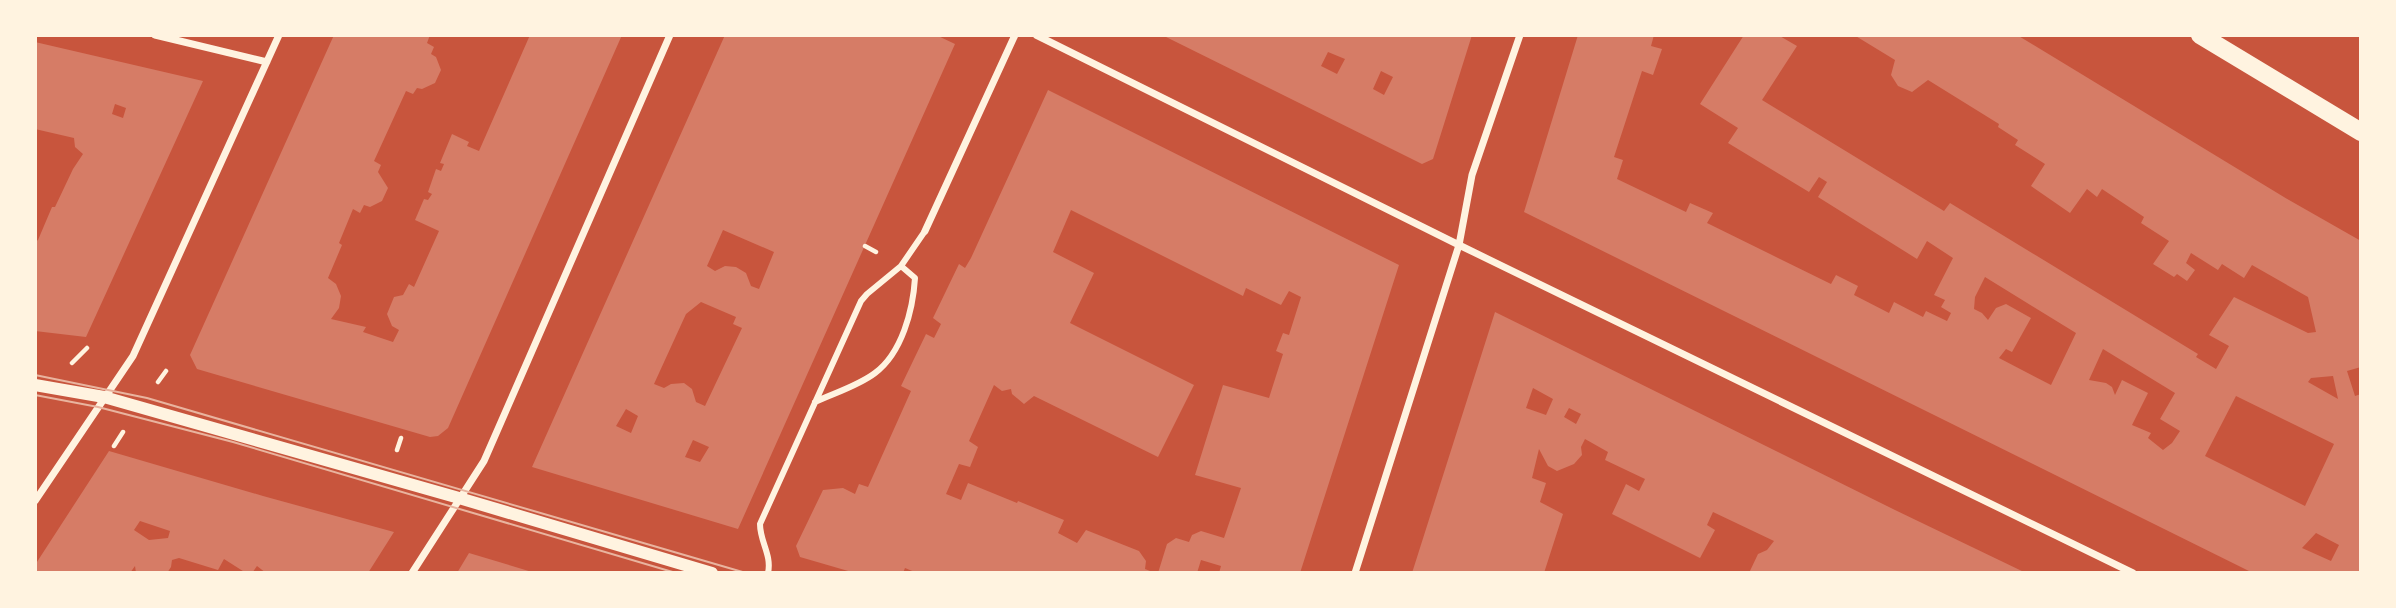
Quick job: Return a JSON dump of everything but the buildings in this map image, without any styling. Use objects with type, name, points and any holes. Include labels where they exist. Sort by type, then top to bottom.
[{"type":"main road","points":[[2200,35],[2361,132]]},
{"type":"street","points":[[155,35],[267,62]]},
{"type":"street","points":[[35,501],[133,356],[279,35]]},
{"type":"street","points":[[412,573],[484,461],[670,35]]},
{"type":"street","points":[[768,573],[769,556],[760,536],[760,524],[861,301],[901,266],[925,231],[1015,35]]},
{"type":"street","points":[[1036,35],[1459,245],[2133,573]]},
{"type":"street","points":[[1355,573],[1459,245],[1472,175],[1520,35]]},
{"type":"street","points":[[815,402],[871,376],[889,358],[901,336],[913,300],[915,278],[901,266]]},
{"type":"street","points":[[35,386],[104,397],[712,573]]},
{"type":"tram line","points":[[35,375],[147,398],[746,573]]},
{"type":"tram line","points":[[35,395],[98,407],[233,442],[676,573]]}]
